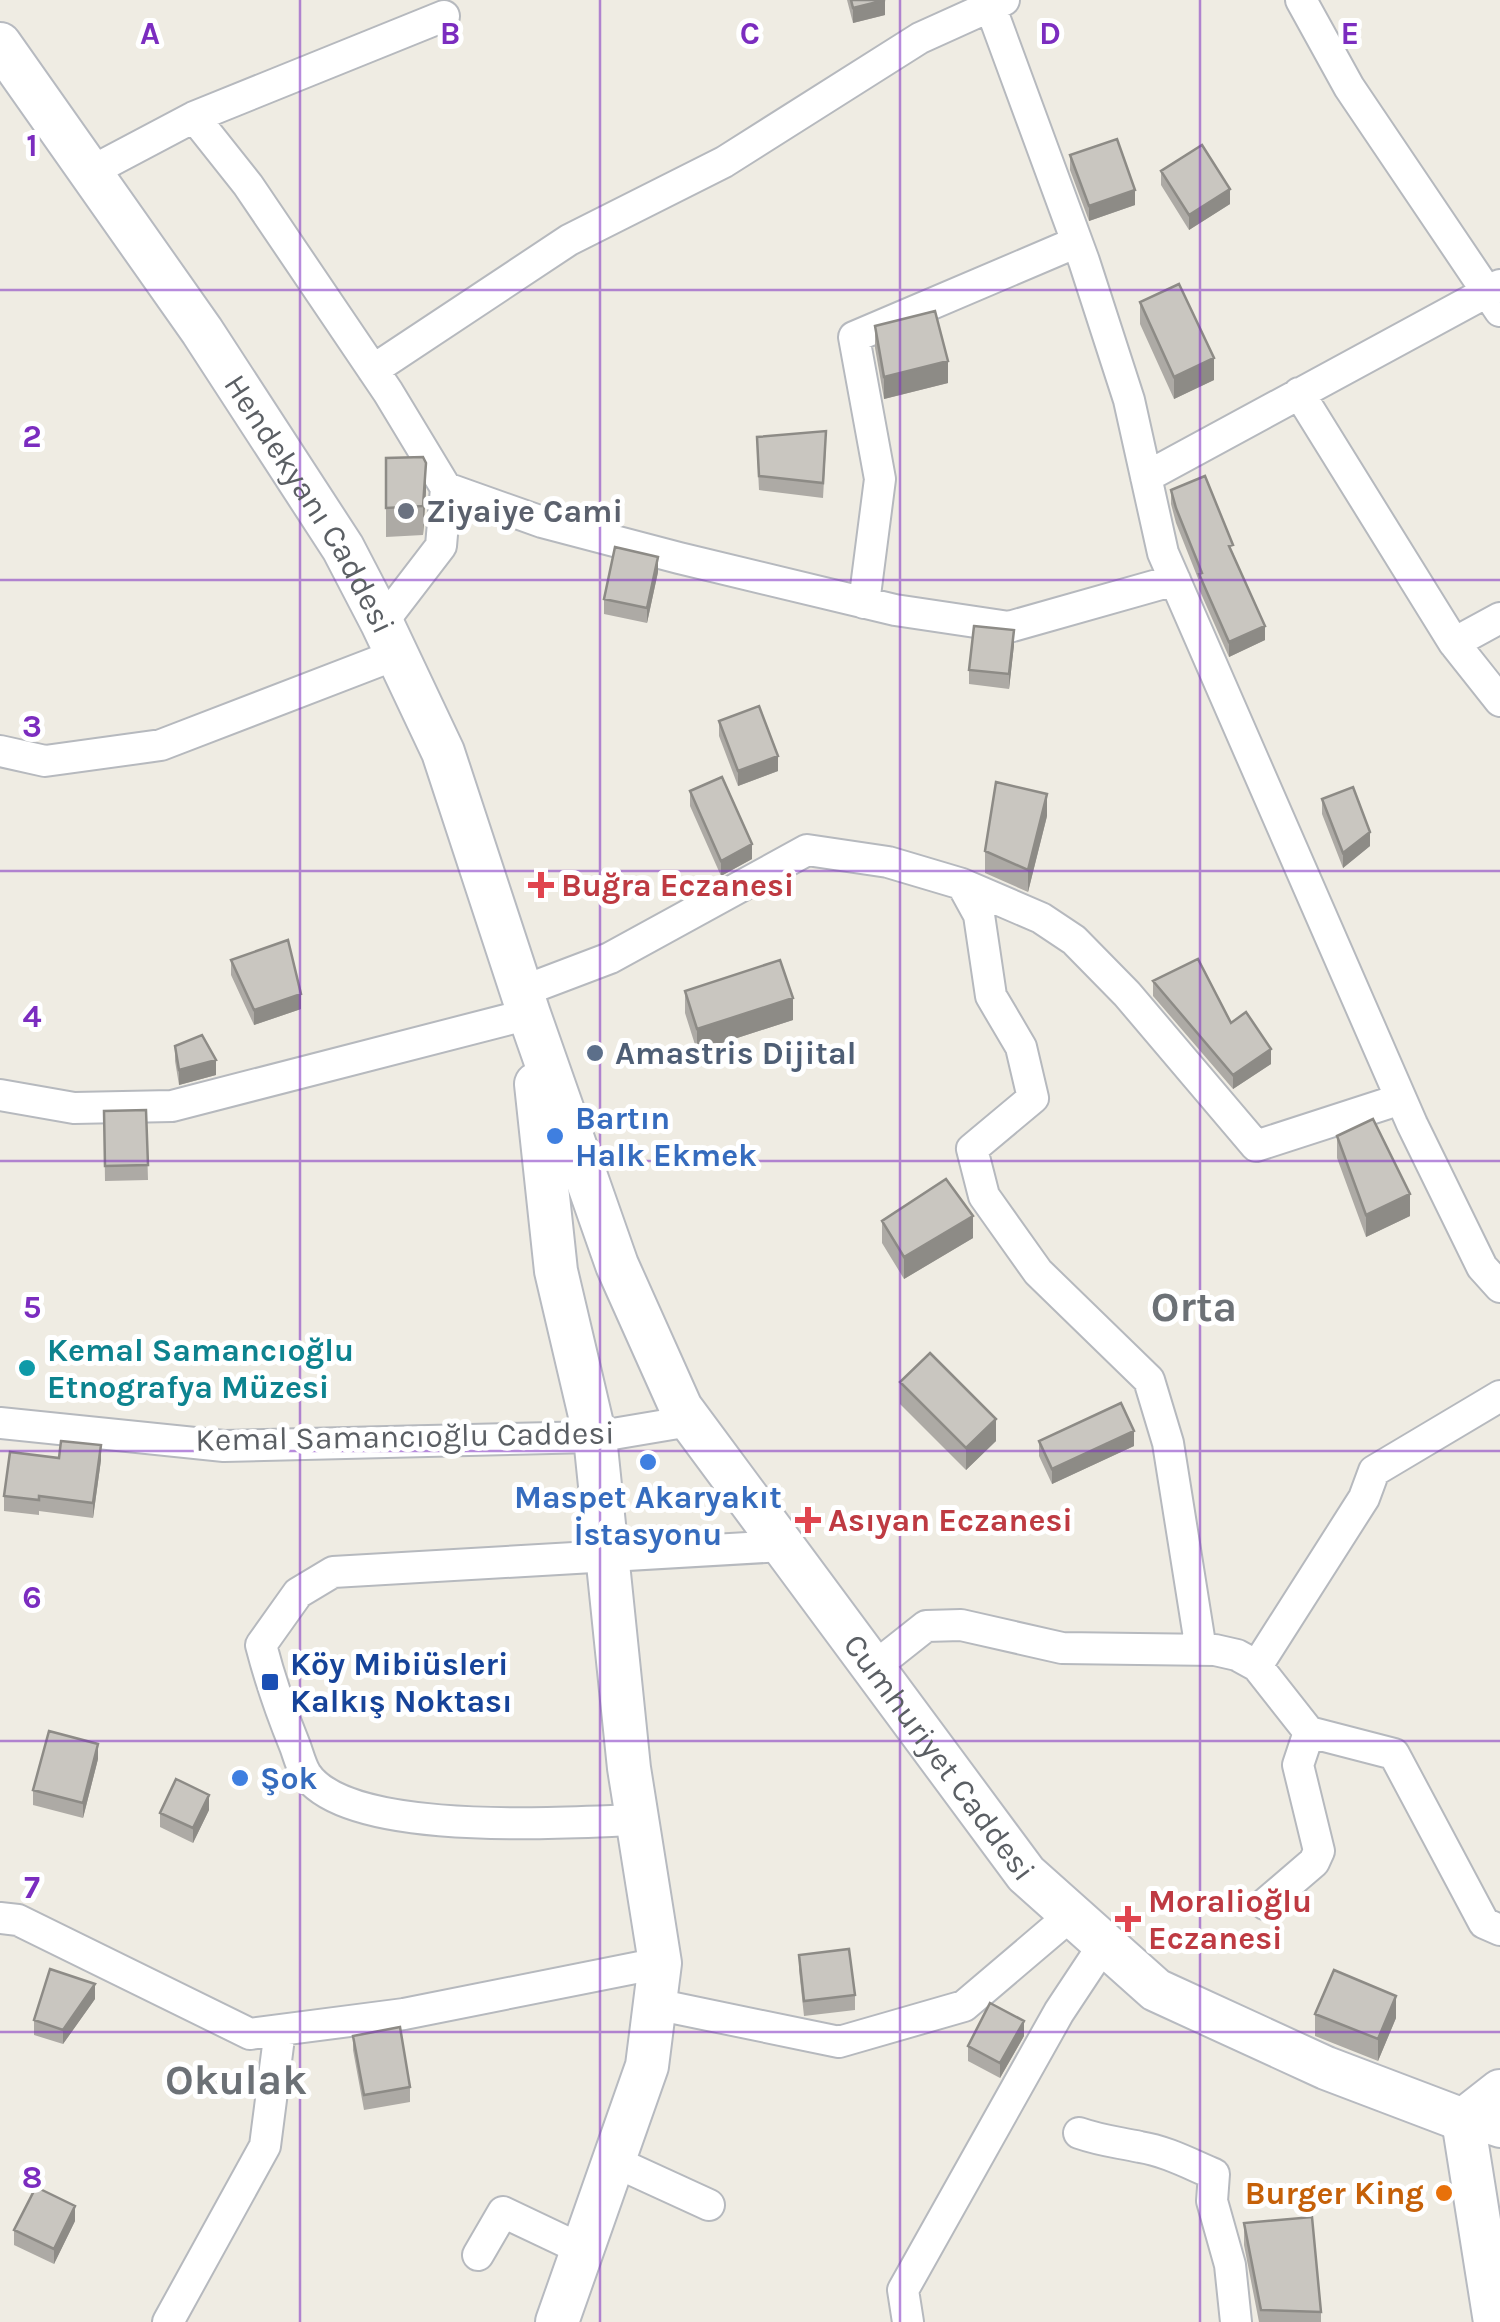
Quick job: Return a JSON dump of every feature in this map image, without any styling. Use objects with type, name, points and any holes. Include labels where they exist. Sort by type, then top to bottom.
[{"type":"main road","name":"Hendekyanı Caddesi","points":[[0,44],[202,331],[343,548],[442,752],[526,1002]]},
{"type":"main road","name":"Cumhuriyet Caddesi","points":[[526,1002],[618,1265],[681,1408],[1026,1874],[1156,1990],[1326,2068],[1481,2126]]},
{"type":"main road","points":[[526,1002],[556,1271],[595,1437],[658,1983],[647,2066],[557,2322]]},
{"type":"main road","points":[[1495,2322],[1481,2126],[1500,2091]]},
{"type":"street","points":[[1146,476],[1299,393],[1495,296],[1349,87],[1301,0]]},
{"type":"street","points":[[373,370],[569,240],[724,162],[920,38],[994,2],[1129,400],[1163,553],[1401,1099],[1482,1267],[1500,1287]]},
{"type":"street","points":[[90,172],[194,117],[444,16]]},
{"type":"street","points":[[0,751],[45,761],[161,745],[388,639],[441,546],[446,488],[373,370],[248,186],[194,117]]},
{"type":"street","points":[[864,603],[880,479],[854,338],[1077,242]]},
{"type":"street","points":[[1299,393],[1454,644],[1500,701]]},
{"type":"street","points":[[446,488],[542,522],[864,603],[1009,627],[1175,580]]},
{"type":"street","points":[[1454,644],[1500,618]]},
{"type":"street","points":[[0,1095],[74,1108],[172,1106],[526,1002],[806,850],[888,862],[962,884],[1041,918],[1074,940],[1127,994],[1256,1146],[1401,1099]]},
{"type":"street","points":[[962,884],[979,915],[991,996],[1021,1048],[1033,1098],[972,1149],[984,1196],[1038,1272],[1150,1380],[1168,1444],[1200,1650]]},
{"type":"street","points":[[1257,1666],[1364,1498],[1374,1471],[1500,1396]]},
{"type":"street","name":"Kemal Samancıoğlu Caddesi","points":[[0,1423],[224,1446],[595,1437],[690,1421]]},
{"type":"street","points":[[638,1820],[486,1824],[366,1810],[332,1798],[307,1775],[272,1691],[261,1644],[298,1593],[333,1572],[782,1546]]},
{"type":"street","points":[[873,1668],[926,1626],[961,1625],[1062,1648],[1200,1650],[1237,1655],[1257,1666],[1309,1732],[1394,1754],[1484,1923],[1500,1930]]},
{"type":"street","points":[[1265,1904],[1314,1862],[1319,1851],[1298,1764],[1309,1732]]},
{"type":"street","points":[[0,1918],[18,1920],[250,2034],[658,1983],[839,2042],[964,2006],[1071,1915]]},
{"type":"street","points":[[908,2322],[903,2290],[1058,2012],[1104,1944]]},
{"type":"street","points":[[168,2322],[265,2146],[280,2030]]},
{"type":"street","points":[[1078,2133],[1117,2145],[1166,2153],[1214,2174],[1212,2201],[1230,2265],[1236,2322]]},
{"type":"street","points":[[614,2162],[710,2205]]},
{"type":"street","points":[[478,2255],[503,2212],[582,2250]]},
{"type":"building","points":[[851,0],[885,0],[853,8]]},
{"type":"building","points":[[1117,139],[1135,190],[1089,206],[1070,155]]},
{"type":"building","points":[[1202,145],[1230,189],[1189,215],[1161,171]]},
{"type":"building","points":[[1179,284],[1214,358],[1174,377],[1140,302]]},
{"type":"building","points":[[935,311],[948,361],[884,377],[875,326]]},
{"type":"building","points":[[826,431],[823,483],[759,476],[757,437]]},
{"type":"building","points":[[423,457],[423,506],[386,508],[386,458]]},
{"type":"building","points":[[1205,476],[1233,545],[1229,546],[1265,626],[1229,642],[1199,574],[1202,573],[1171,490]]},
{"type":"building","points":[[615,547],[658,557],[647,608],[604,599]]},
{"type":"building","points":[[974,626],[1014,630],[1009,674],[969,670]]},
{"type":"building","points":[[759,706],[778,756],[738,771],[719,721]]},
{"type":"building","points":[[722,777],[752,844],[721,861],[690,791]]},
{"type":"building","points":[[996,782],[1047,794],[1028,870],[985,851]]},
{"type":"building","points":[[1353,787],[1370,832],[1343,853],[1322,799]]},
{"type":"building","points":[[288,940],[301,994],[254,1010],[231,960]]},
{"type":"building","points":[[1198,959],[1231,1023],[1246,1012],[1271,1049],[1233,1075],[1153,981]]},
{"type":"building","points":[[780,960],[793,998],[697,1029],[685,991]]},
{"type":"building","points":[[202,1035],[216,1060],[179,1070],[175,1046]]},
{"type":"building","points":[[146,1110],[148,1165],[105,1166],[104,1111]]},
{"type":"building","points":[[1373,1119],[1410,1194],[1366,1215],[1337,1136]]},
{"type":"building","points":[[946,1179],[973,1216],[904,1257],[882,1221]]},
{"type":"building","points":[[930,1353],[996,1419],[966,1448],[900,1382]]},
{"type":"building","points":[[1121,1403],[1134,1431],[1052,1469],[1039,1441]]},
{"type":"building","points":[[61,1441],[101,1445],[93,1503],[4,1496],[10,1452],[59,1458]]},
{"type":"building","points":[[49,1731],[98,1744],[83,1803],[33,1790]]},
{"type":"building","points":[[176,1779],[209,1795],[193,1828],[160,1813]]},
{"type":"building","points":[[849,1949],[855,1995],[804,2001],[799,1955]]},
{"type":"building","points":[[50,1969],[95,1984],[63,2030],[34,2020]]},
{"type":"building","points":[[1334,1970],[1396,1996],[1378,2039],[1315,2014]]},
{"type":"building","points":[[990,2003],[1024,2021],[1000,2063],[968,2046]]},
{"type":"building","points":[[400,2027],[410,2087],[364,2095],[353,2036]]},
{"type":"building","points":[[36,2187],[75,2206],[54,2249],[14,2230]]},
{"type":"building","points":[[1312,2217],[1321,2312],[1261,2310],[1244,2223]]},
{"type":"place","name":"Ziyaiye Cami","points":[[406,511]]},
{"type":"place","name":"Buğra Eczanesi","points":[[541,885]]},
{"type":"place","name":"Amastris Dijital","points":[[595,1053]]},
{"type":"place","name":"Bartın Halk Ekmek","points":[[555,1136]]},
{"type":"place","name":"Kemal Samancıoğlu Etnografya Müzesi","points":[[27,1368]]},
{"type":"place","name":"Maspet Akaryakıt İstasyonu","points":[[648,1462]]},
{"type":"place","name":"Asıyan Eczanesi","points":[[808,1520]]},
{"type":"place","name":"Köy Mibiüsleri Kalkış Noktası","points":[[270,1682]]},
{"type":"place","name":"Şok","points":[[240,1778]]},
{"type":"place","name":"Moralioğlu Eczanesi","points":[[1128,1919]]},
{"type":"place","name":"Burger King","points":[[1444,2193]]},
{"type":"district","name":"Orta","points":[[1194,1306]]},
{"type":"district","name":"Okulak","points":[[236,2079]]}]
